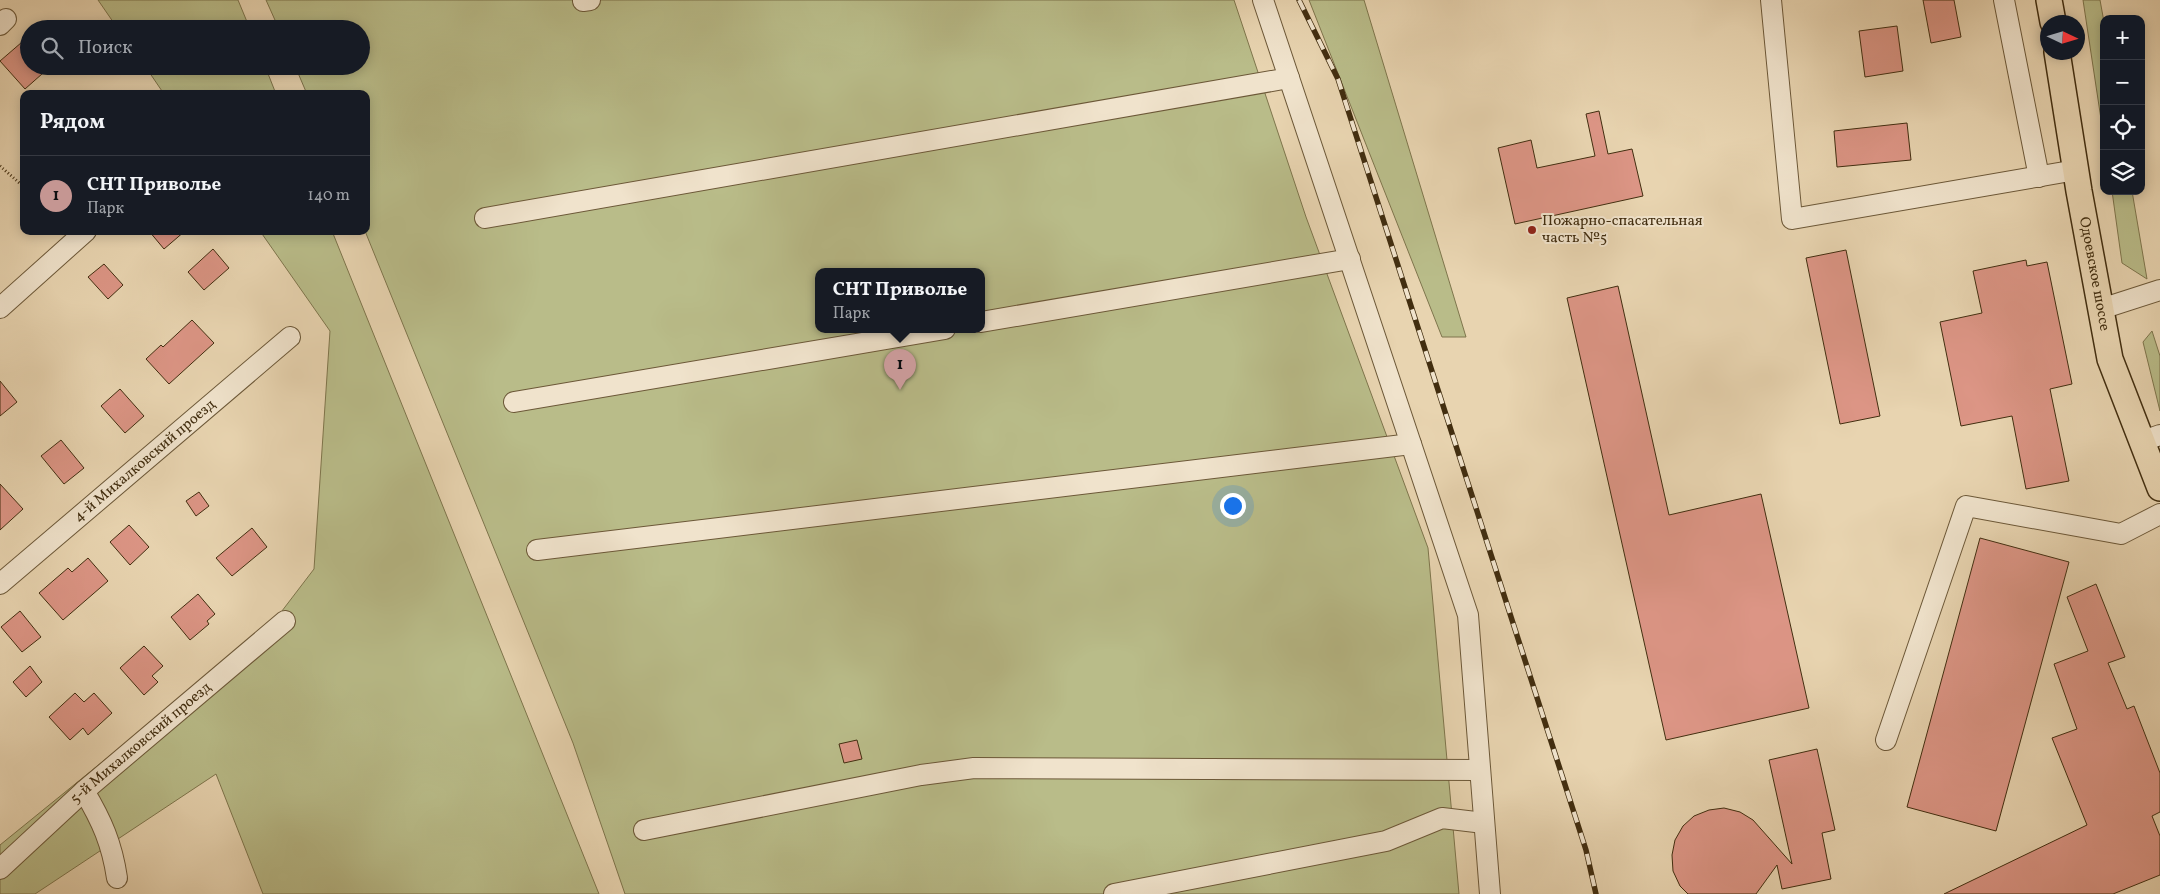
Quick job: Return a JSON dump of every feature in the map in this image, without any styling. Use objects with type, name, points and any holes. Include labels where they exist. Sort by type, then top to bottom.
[{"type":"main road","points":[[2049,0],[2051,15]]},
{"type":"main road","name":"Одоевское шоссе","points":[[2058,60],[2110,359],[2152,438],[2160,488]]},
{"type":"street","points":[[1263,0],[1468,615],[1490,894]]},
{"type":"street","points":[[1771,0],[1792,219],[2076,170]]},
{"type":"street","points":[[2004,0],[2039,177]]},
{"type":"street","points":[[485,218],[1289,78]]},
{"type":"street","points":[[0,308],[82,235]]},
{"type":"street","points":[[985,321],[1350,259]]},
{"type":"street","points":[[2101,309],[2160,290]]},
{"type":"street","points":[[514,402],[921,333]]},
{"type":"street","name":"4-й Михалковский проезд","points":[[0,584],[290,337]]},
{"type":"street","points":[[537,550],[1411,444]]},
{"type":"street","points":[[1886,740],[1966,506],[2121,534],[2160,514]]},
{"type":"street","name":"5-й Михалковский проезд","points":[[0,869],[84,791],[285,621]]},
{"type":"street","points":[[644,830],[921,775],[974,768],[1479,770]]},
{"type":"street","points":[[84,791],[99,816],[110,842],[118,878]]},
{"type":"street","points":[[1114,894],[1386,841],[1442,818],[1484,823]]},
{"type":"path","points":[[0,166],[20,184]]},
{"type":"green space","points":[[98,0],[238,0],[246,20],[112,20]]},
{"type":"green space","points":[[266,0],[1234,0],[1306,217],[1428,548],[1459,894],[625,894],[573,743],[367,235],[370,235],[370,90],[305,90],[299,75],[370,75],[370,20],[275,20]]},
{"type":"green space","points":[[1309,0],[1364,0],[1466,337],[1442,337]]},
{"type":"green space","points":[[2083,0],[2100,0],[2103,15],[2100,15],[2100,113]]},
{"type":"green space","points":[[151,75],[269,75],[274,90],[161,90]]},
{"type":"green space","points":[[2113,195],[2133,195],[2147,279],[2122,263]]},
{"type":"green space","points":[[263,235],[334,235],[599,894],[263,894],[216,774],[35,894],[0,894],[0,845],[272,624],[314,569],[330,331]]},
{"type":"green space","points":[[2152,331],[2160,356],[2160,411],[2143,342]]},
{"type":"building","points":[[1923,0],[1954,0],[1961,37],[1931,43]]},
{"type":"building","points":[[1897,26],[1903,71],[1865,77],[1859,31]]},
{"type":"building","points":[[20,44],[20,75],[41,75],[25,89],[0,61]]},
{"type":"building","points":[[1599,111],[1608,154],[1632,149],[1643,196],[1515,224],[1498,148],[1531,140],[1537,168],[1595,156],[1586,114]]},
{"type":"building","points":[[1907,123],[1911,160],[1837,167],[1834,131]]},
{"type":"building","points":[[152,235],[180,235],[164,249]]},
{"type":"building","points":[[213,249],[229,268],[204,290],[188,272]]},
{"type":"building","points":[[1846,250],[1880,416],[1840,424],[1806,258]]},
{"type":"building","points":[[2026,260],[2027,266],[2047,262],[2072,384],[2050,389],[2069,481],[2026,489],[2012,416],[1961,426],[1940,322],[1982,313],[1973,271]]},
{"type":"building","points":[[104,264],[123,285],[108,299],[88,277]]},
{"type":"building","points":[[1618,286],[1669,515],[1761,494],[1809,708],[1666,740],[1567,298]]},
{"type":"building","points":[[192,320],[214,343],[169,384],[146,359],[161,345],[163,347]]},
{"type":"building","points":[[0,381],[17,402],[0,416]]},
{"type":"building","points":[[120,389],[144,416],[125,433],[101,406]]},
{"type":"building","points":[[61,440],[84,468],[64,484],[41,456]]},
{"type":"building","points":[[0,484],[23,509],[0,530]]},
{"type":"building","points":[[199,492],[209,506],[196,516],[186,501]]},
{"type":"building","points":[[129,525],[149,547],[130,565],[110,542]]},
{"type":"building","points":[[252,528],[267,547],[232,576],[216,558]]},
{"type":"building","points":[[1980,538],[2069,562],[1996,831],[1907,807]]},
{"type":"building","points":[[88,558],[108,581],[63,620],[39,593],[68,568],[72,572]]},
{"type":"building","points":[[2096,584],[2125,657],[2108,663],[2127,709],[2134,706],[2160,773],[2160,812],[2152,816],[2160,836],[2160,875],[2113,894],[1944,894],[2087,825],[2052,738],[2077,729],[2054,664],[2088,651],[2067,597]]},
{"type":"building","points":[[198,594],[215,614],[207,621],[209,624],[190,640],[171,617]]},
{"type":"building","points":[[20,611],[41,637],[22,652],[1,627]]},
{"type":"building","points":[[144,646],[163,666],[152,676],[158,682],[144,695],[120,668]]},
{"type":"building","points":[[30,666],[42,682],[26,697],[13,682]]},
{"type":"building","points":[[75,693],[84,702],[94,693],[112,713],[88,735],[83,728],[70,740],[49,717]]},
{"type":"building","points":[[857,740],[862,759],[844,763],[839,744]]},
{"type":"building","points":[[1817,749],[1835,830],[1822,833],[1831,879],[1782,889],[1777,865],[1756,894],[1688,894],[1680,886],[1673,871],[1672,855],[1675,840],[1683,826],[1694,816],[1709,810],[1724,808],[1740,812],[1753,820],[1792,864],[1769,760]]},
{"type":"railway","points":[[1299,0],[1338,79],[1586,850],[1596,894]]},
{"type":"place","name":"Пожарно-спасательная часть №5","points":[[1532,230]]},
{"type":"place","name":"СНТ Приволье","points":[[900,390]]}]
